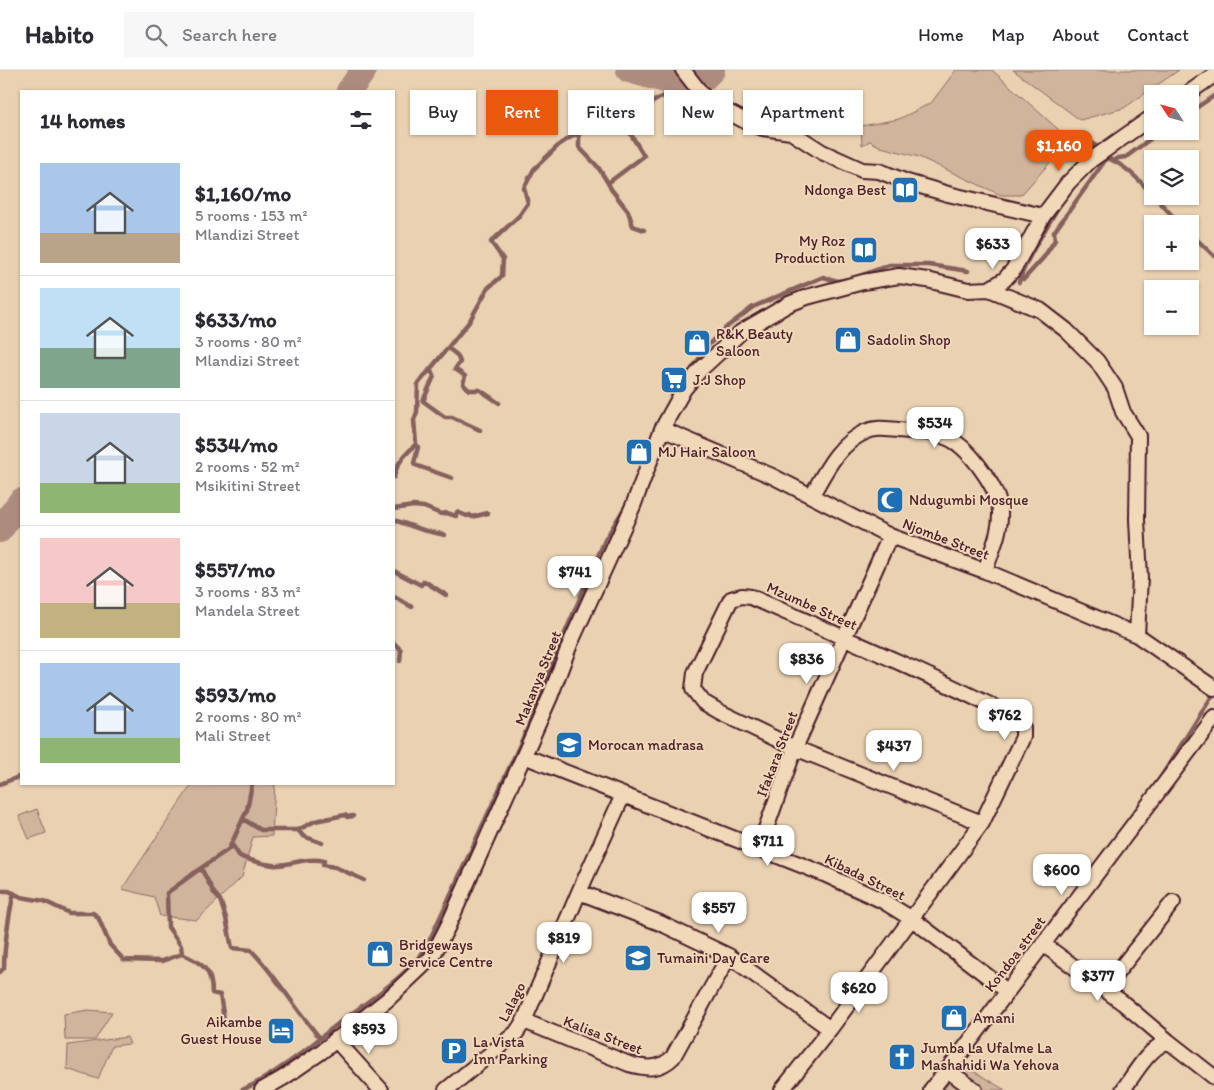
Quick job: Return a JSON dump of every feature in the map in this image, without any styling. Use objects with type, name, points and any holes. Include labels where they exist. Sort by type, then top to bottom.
[{"type":"street","points":[[683,70],[707,101],[747,122],[763,128],[791,132],[822,152],[862,170],[879,172],[948,194],[1043,216]]},
{"type":"street","points":[[1199,86],[1214,75]]},
{"type":"street","points":[[989,289],[1004,280],[1013,270],[1043,216],[1068,183],[1092,160],[1144,123]]},
{"type":"street","name":"Makanya Street","points":[[262,1090],[321,1052],[335,1039],[392,996],[432,956],[448,926],[550,697],[570,644],[633,506],[662,429],[684,389],[701,369],[742,332],[789,304],[807,296],[863,282],[899,276],[927,280],[968,290],[989,289]]},
{"type":"street","points":[[989,289],[1040,310],[1066,330],[1097,361],[1116,388],[1123,412],[1138,436],[1137,520],[1140,578],[1138,634]]},
{"type":"street","points":[[812,496],[827,467],[846,445],[865,432],[882,428],[927,431],[951,439],[966,451],[989,480],[1000,511],[998,534],[985,571]]},
{"type":"street","name":"Njombe Street","points":[[662,429],[812,496],[890,536],[985,571],[1138,634],[1214,688]]},
{"type":"street","name":"Ifakara Street","points":[[759,848],[795,748],[890,536]]},
{"type":"street","name":"Mzumbe Street","points":[[782,1090],[830,1029],[982,823],[1023,737],[1023,727],[1016,718],[949,684],[845,637],[751,597],[742,596],[731,599],[695,672],[693,689],[703,702],[795,748],[982,823]]},
{"type":"street","name":"Kondoa street","points":[[931,1090],[1214,718]]},
{"type":"street","name":"Kibada Street","points":[[524,756],[759,848],[883,901],[912,919],[1007,991]]},
{"type":"street","name":"Lalago","points":[[446,1090],[516,1033],[524,1021],[623,795]]},
{"type":"street","points":[[579,892],[660,923],[730,956],[830,1029]]},
{"type":"street","points":[[1104,989],[1173,902]]},
{"type":"street","points":[[1043,944],[1123,1003],[1214,1077]]},
{"type":"street","name":"Kalisa Street","points":[[524,1021],[629,1064],[646,1068],[657,1067],[666,1064],[673,1057],[730,956]]},
{"type":"street","points":[[335,1039],[381,1090]]},
{"type":"street","points":[[1123,1090],[1149,1055],[1159,1045],[1168,1041]]},
{"type":"street","points":[[947,1070],[975,1090]]},
{"type":"shaded area","points":[[956,70],[992,70],[1070,140],[1021,195],[1001,195],[919,157],[881,147],[870,141],[862,145],[863,126],[899,119],[931,103]]},
{"type":"shaded area","points":[[1013,70],[1179,70],[1157,85],[1144,85],[1144,94],[1124,108],[1080,120]]},
{"type":"shaded area","points":[[191,785],[275,785],[272,836],[253,837],[242,877],[197,920],[160,916],[154,897],[122,889]]},
{"type":"shaded area","points":[[37,809],[46,833],[29,839],[19,816]]},
{"type":"shaded area","points":[[88,1010],[112,1012],[95,1040],[65,1040],[64,1014]]},
{"type":"shaded area","points":[[127,1037],[130,1044],[112,1046],[98,1079],[67,1069],[68,1045]]},
{"type":"shaded area","points":[[963,1065],[1005,1090],[943,1090]]},
{"type":"waterway","points":[[350,90],[364,70]]},
{"type":"waterway","points":[[629,70],[682,85],[703,79],[712,70]]},
{"type":"waterway","points":[[395,472],[399,463],[416,444],[414,420],[417,412],[418,384],[469,322],[488,288],[502,276],[503,259],[491,242],[519,216],[528,203],[524,188],[534,169],[560,144],[607,114],[651,103],[682,85]]},
{"type":"waterway","points":[[1199,106],[1214,96]]},
{"type":"waterway","points":[[579,135],[579,147],[598,167],[608,183]]},
{"type":"waterway","points":[[631,135],[644,156],[608,183],[628,211],[633,226],[644,230]]},
{"type":"waterway","points":[[1087,140],[1095,145]]},
{"type":"waterway","points":[[1114,161],[1118,158],[1126,157],[1149,140]]},
{"type":"waterway","points":[[1086,157],[1094,144]]},
{"type":"waterway","points":[[1020,278],[1024,279],[1044,257],[1055,240],[1054,232],[1109,155]]},
{"type":"waterway","points":[[1105,157],[1119,164],[1144,186]]},
{"type":"waterway","points":[[1019,282],[1033,251],[1061,201]]},
{"type":"waterway","points":[[1162,205],[1172,215]]},
{"type":"waterway","points":[[1199,242],[1214,256]]},
{"type":"waterway","points":[[857,277],[889,265],[929,265],[968,271]]},
{"type":"waterway","points":[[690,372],[708,345],[728,326],[753,307],[823,277],[838,281],[850,279]]},
{"type":"waterway","points":[[448,348],[457,355],[460,362],[455,369],[465,376],[463,384],[469,390],[480,390],[499,403]]},
{"type":"waterway","points":[[430,369],[434,376],[423,401],[445,417],[452,417],[480,430]]},
{"type":"waterway","points":[[661,418],[678,388]]},
{"type":"waterway","points":[[416,444],[418,447],[415,465],[452,478]]},
{"type":"waterway","points":[[0,530],[20,502]]},
{"type":"waterway","points":[[242,1090],[266,1078],[288,1063],[381,992],[405,972],[426,948],[529,725],[544,682],[605,540],[628,502]]},
{"type":"waterway","points":[[395,509],[413,506],[424,507],[441,514],[447,513],[456,516],[457,512],[472,517],[488,513]]},
{"type":"waterway","points":[[395,520],[445,535]]},
{"type":"waterway","points":[[395,572],[421,585],[424,581],[446,595]]},
{"type":"waterway","points":[[395,598],[412,607]]},
{"type":"waterway","points":[[395,644],[401,650],[400,661]]},
{"type":"waterway","points":[[1159,780],[1214,693]]},
{"type":"waterway","points":[[0,784],[20,776]]},
{"type":"waterway","points":[[252,785],[247,810],[229,849],[201,868],[214,893],[220,900],[232,948],[251,950],[270,971],[320,1038]]},
{"type":"waterway","points":[[298,830],[315,821],[345,815],[347,817],[353,816]]},
{"type":"waterway","points":[[243,819],[261,830],[298,830],[303,836],[322,843]]},
{"type":"waterway","points":[[231,843],[240,856],[253,861],[275,865],[307,860],[324,861],[323,865],[335,867],[364,880]]},
{"type":"waterway","points":[[0,891],[9,891],[21,897],[44,901],[69,913],[93,913],[98,917],[110,945],[124,960],[162,961],[182,954],[181,946],[168,927],[167,893],[201,868]]},
{"type":"waterway","points":[[0,972],[4,968],[7,930],[14,893]]},
{"type":"waterway","points":[[182,954],[200,964],[208,972],[212,993],[220,995],[225,1025]]},
{"type":"place","name":"Ndonga Best","points":[[905,190]]},
{"type":"place","name":"My Roz Production","points":[[864,250]]},
{"type":"place","name":"Sadolin Shop","points":[[848,340]]},
{"type":"place","name":"R&K Beauty Saloon","points":[[697,343]]},
{"type":"place","name":"J.J Shop","points":[[674,380]]},
{"type":"place","name":"MJ Hair Saloon","points":[[639,452]]},
{"type":"place","name":"Ndugumbi Mosque","points":[[890,500]]},
{"type":"place","name":"Morocan madrasa","points":[[569,745]]},
{"type":"place","name":"Bridgeways Service Centre","points":[[380,954]]},
{"type":"place","name":"Tumaini Day Care","points":[[638,958]]},
{"type":"place","name":"Amani","points":[[954,1018]]},
{"type":"place","name":"Aikambe Guest House","points":[[281,1031]]},
{"type":"place","name":"La Vista Inn Parking","points":[[454,1051]]},
{"type":"place","name":"Jumba La Ufalme La Mashahidi Wa Yehova","points":[[902,1057]]}]
